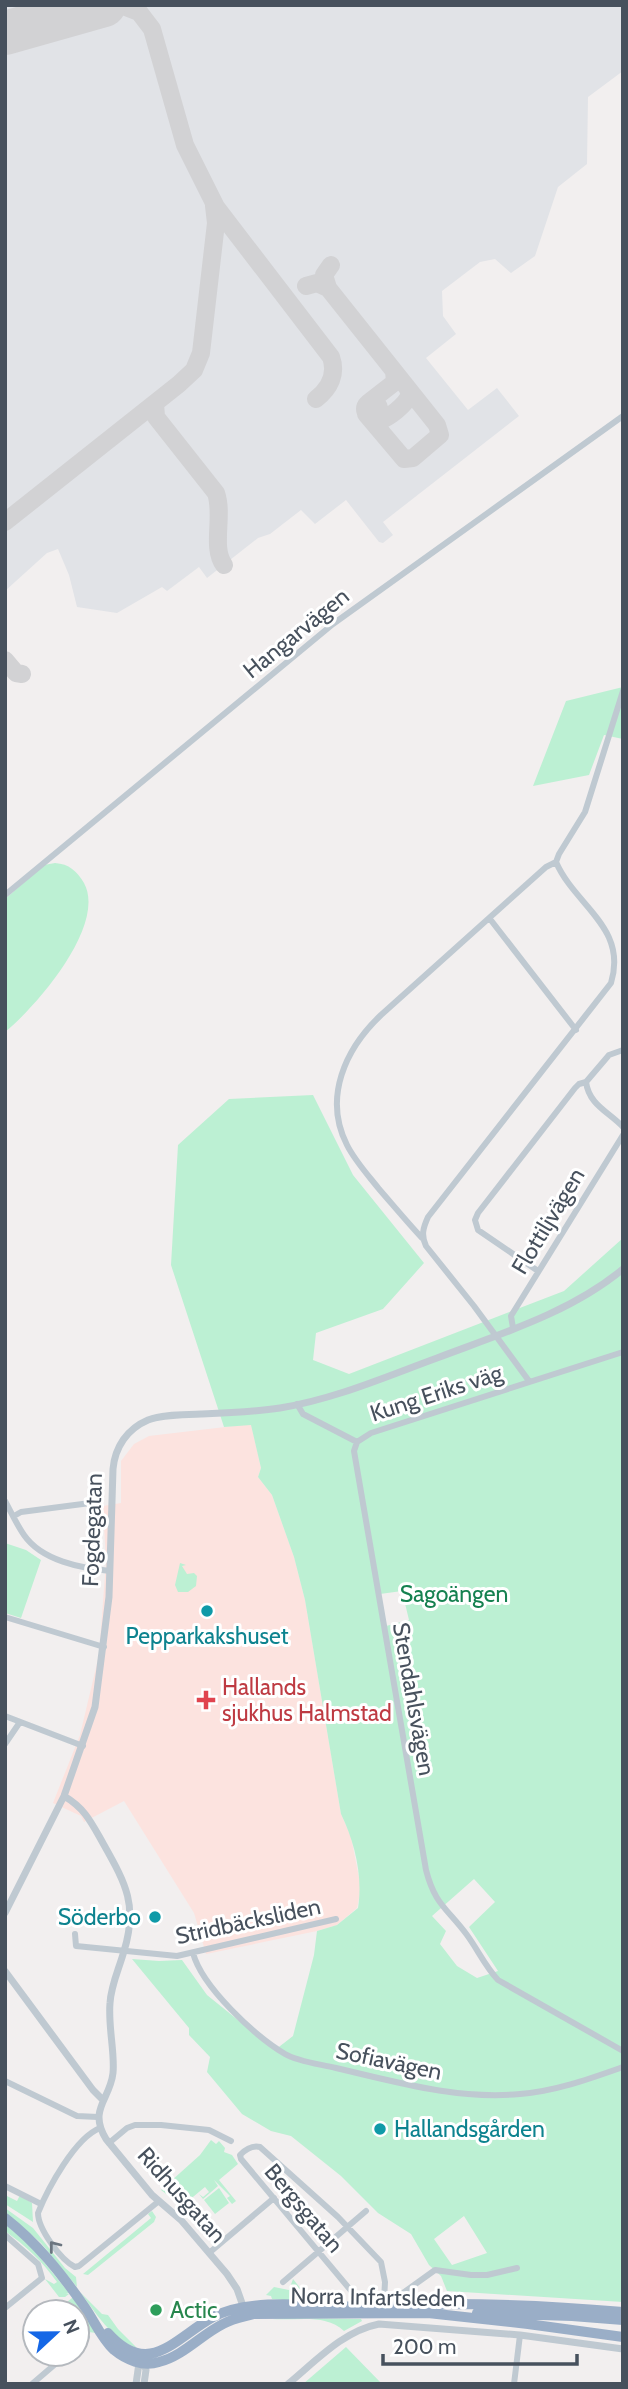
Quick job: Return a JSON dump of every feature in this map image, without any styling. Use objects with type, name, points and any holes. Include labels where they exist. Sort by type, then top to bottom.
[{"type":"highway","points":[[5,2218],[29,2237],[50,2260],[91,2315],[119,2344],[140,2359]]},
{"type":"highway","name":"Norra Infartsleden","points":[[140,2359],[173,2345],[216,2315],[243,2306],[370,2308],[518,2305],[623,2312]]},
{"type":"highway","points":[[428,2313],[501,2312],[623,2320]]},
{"type":"highway","name":"Norra Infartsleden","points":[[140,2359],[168,2359],[220,2325],[254,2314],[428,2313],[528,2323],[623,2337]]},
{"type":"street","name":"Hangarvägen","points":[[5,895],[333,624],[623,416]]},
{"type":"street","points":[[422,1238],[428,1217],[576,1030],[611,983],[615,973],[615,951],[609,933],[556,862],[586,812],[623,691]]},
{"type":"street","name":"Kung Eriks väg","points":[[529,1381],[425,1246],[422,1238],[348,1147],[339,1123],[338,1086],[348,1057],[365,1030],[546,867],[556,862]]},
{"type":"street","points":[[490,919],[576,1030]]},
{"type":"street","points":[[538,1271],[478,1230],[475,1220],[575,1088],[586,1082],[609,1055],[623,1050]]},
{"type":"street","points":[[586,1082],[595,1103],[623,1127]]},
{"type":"street","name":"Flottiljvägen","points":[[513,1328],[511,1316],[623,1135]]},
{"type":"street","name":"Fogdegatan","points":[[5,1913],[64,1796],[95,1707],[104,1647],[110,1571],[114,1458],[120,1443],[130,1431],[161,1416],[254,1411],[333,1395],[513,1328],[582,1298],[623,1269]]},
{"type":"street","name":"Kung Eriks väg","points":[[356,1442],[371,1433],[623,1352]]},
{"type":"street","points":[[297,1404],[303,1414],[356,1442]]},
{"type":"street","name":"Stendahlsvägen","points":[[356,1442],[354,1451],[426,1870],[435,1896],[470,1938],[485,1966],[498,1980],[623,2051]]},
{"type":"street","points":[[5,1501],[24,1535],[43,1552],[69,1562],[110,1571]]},
{"type":"street","points":[[13,1516],[22,1512],[98,1503]]},
{"type":"street","points":[[5,1617],[104,1647]]},
{"type":"street","points":[[5,1716],[83,1745]]},
{"type":"street","points":[[5,1744],[20,1722]]},
{"type":"street","name":"Ridhusgatan","points":[[64,1796],[84,1811],[125,1883],[131,1909],[124,1951],[110,1999],[113,2074],[99,2108],[100,2128],[109,2143],[159,2201],[181,2220],[209,2253],[237,2289],[243,2306],[254,2314]]},
{"type":"street","name":"Stridbäcksliden","points":[[75,1934],[76,1946],[168,1956],[193,1954],[336,1919]]},
{"type":"street","name":"Sofiavägen","points":[[193,1954],[209,1987],[265,2040],[291,2057],[417,2086],[476,2095],[538,2092],[568,2086],[623,2067]]},
{"type":"street","points":[[5,1971],[93,2090],[102,2098]]},
{"type":"street","points":[[5,2081],[76,2116],[98,2117]]},
{"type":"street","points":[[109,2143],[127,2128],[143,2125],[209,2130],[231,2141]]},
{"type":"street","points":[[100,2128],[90,2134],[69,2158],[41,2204],[38,2220],[44,2233],[67,2262],[75,2267],[84,2262],[159,2201]]},
{"type":"street","name":"Bergsgatan","points":[[348,2227],[260,2147],[252,2147],[240,2155],[358,2299],[384,2300]]},
{"type":"street","points":[[5,2186],[41,2204]]},
{"type":"street","points":[[209,2253],[274,2199]]},
{"type":"street","points":[[283,2282],[366,2211]]},
{"type":"street","points":[[348,2227],[381,2262],[385,2282],[384,2300],[396,2298],[435,2270],[487,2275],[517,2268]]},
{"type":"street","points":[[5,2235],[38,2264],[42,2278],[5,2308]]},
{"type":"street","points":[[236,2318],[243,2306]]},
{"type":"street","points":[[288,2384],[346,2336],[367,2326],[390,2324],[520,2335],[623,2349]]},
{"type":"street","points":[[514,2384],[520,2335]]},
{"type":"street","points":[[136,2384],[140,2359]]},
{"type":"street","points":[[140,2359],[144,2384]]},
{"type":"street","points":[[32,2384],[51,2368]]},
{"type":"shaded area","points":[[5,5],[623,5],[623,71],[588,97],[587,164],[558,187],[535,256],[511,273],[495,259],[480,262],[442,291],[443,316],[456,334],[426,358],[468,410],[497,388],[519,416],[383,522],[393,535],[383,543],[379,542],[346,500],[315,524],[301,510],[270,534],[258,538],[207,578],[199,567],[167,591],[162,587],[117,613],[77,607],[69,575],[58,549],[47,553],[5,591]]},
{"type":"shaded area","name":"Hallands sjukhus Halmstad","points":[[251,1424],[261,1468],[258,1477],[272,1495],[294,1557],[305,1600],[341,1814],[351,1837],[361,1888],[357,1908],[337,1925],[206,1954],[194,1913],[124,1801],[84,1822],[81,1816],[53,1803],[80,1735],[99,1655],[106,1562],[103,1506],[121,1503],[121,1461],[134,1444],[149,1436]]},
{"type":"green space","points":[[623,687],[623,739],[604,735],[589,775],[533,786],[566,701]]},
{"type":"green space","points":[[55,863],[72,869],[84,883],[88,900],[86,920],[65,964],[50,985],[5,1032],[5,899],[44,865]]},
{"type":"green space","name":"Sagoängen","points":[[313,1095],[353,1175],[424,1263],[383,1309],[316,1333],[313,1360],[349,1374],[564,1291],[623,1238],[623,2302],[447,2291],[441,2276],[429,2265],[411,2234],[378,2213],[341,2176],[291,2136],[271,2131],[242,2114],[207,2072],[210,2057],[189,2035],[189,2028],[132,1959],[182,1960],[207,1995],[275,2050],[293,2036],[314,1955],[317,1931],[337,1925],[358,1908],[357,1860],[341,1814],[305,1600],[294,1557],[272,1495],[258,1477],[261,1468],[251,1425],[224,1427],[171,1265],[178,1145],[229,1099]],"holes":[[[402,1591],[409,1620],[386,1626],[380,1594]],[[474,1879],[495,1902],[469,1927],[498,1971],[477,1978],[457,1966],[440,1944],[446,1931],[432,1916]],[[464,2216],[487,2253],[452,2265],[434,2239]]]},
{"type":"green space","points":[[5,1543],[26,1550],[41,1560],[21,1618],[5,1613]]},
{"type":"green space","points":[[180,1563],[186,1565],[182,1566],[187,1574],[194,1573],[197,1576],[196,1586],[188,1592],[178,1592],[175,1585]]},
{"type":"green space","points":[[211,2140],[216,2144],[219,2141],[225,2148],[224,2152],[232,2155],[238,2164],[219,2180],[236,2201],[232,2204],[227,2198],[230,2196],[214,2180],[218,2186],[203,2199],[199,2194],[203,2197],[209,2192],[205,2187],[182,2206],[161,2190],[200,2155]]},
{"type":"green space","points":[[219,2188],[229,2203],[215,2214],[204,2200]]},
{"type":"green space","points":[[5,2195],[17,2201],[20,2195],[32,2203],[33,2222],[5,2204]]},
{"type":"green space","points":[[5,2208],[33,2228],[65,2268],[76,2277],[77,2287],[41,2243],[5,2212]]},
{"type":"green space","points":[[152,2211],[156,2217],[154,2222],[88,2275],[83,2274],[151,2218],[148,2214]]},
{"type":"green space","points":[[5,2224],[30,2245],[69,2294],[59,2297],[45,2279],[54,2284],[57,2282],[46,2267],[5,2231]]},
{"type":"green space","points":[[293,2279],[309,2299],[344,2302],[336,2304],[272,2299],[266,2295],[274,2287],[289,2290]]},
{"type":"green space","points":[[91,2303],[102,2314],[108,2315],[137,2348],[119,2338],[98,2317]]},
{"type":"green space","points":[[286,2318],[362,2321],[344,2331],[336,2325],[319,2320],[272,2319]]},
{"type":"green space","points":[[346,2347],[382,2384],[303,2384]]},
{"type":"taxiway","points":[[121,5],[139,12],[152,29],[185,145],[216,207],[331,357],[331,380],[316,399]]},
{"type":"taxiway","points":[[5,522],[194,370],[201,353],[216,223],[214,206]]},
{"type":"taxiway","points":[[306,286],[317,283],[328,288],[324,275],[331,265]]},
{"type":"taxiway","points":[[328,288],[437,425],[440,435],[413,458],[404,459],[366,414]]},
{"type":"taxiway","points":[[368,403],[395,382],[394,371]]},
{"type":"taxiway","points":[[370,418],[377,422],[396,411],[410,394],[407,387]]},
{"type":"taxiway","points":[[369,402],[375,402],[379,409],[375,416],[369,416],[365,412],[365,406],[369,402]]},
{"type":"taxiway","points":[[155,403],[156,417],[216,493],[219,511],[218,549],[224,565]]},
{"type":"taxiway","points":[[5,660],[16,673],[22,674]]},
{"type":"runway","points":[[5,33],[104,5]]},
{"type":"place","name":"Pepparkakshuset","points":[[207,1611]]},
{"type":"place","name":"Hallands sjukhus Halmstad","points":[[206,1700]]},
{"type":"place","name":"Söderbo","points":[[155,1917]]},
{"type":"place","name":"Hallandsgården","points":[[380,2129]]},
{"type":"place","name":"Actic","points":[[156,2310]]}]
